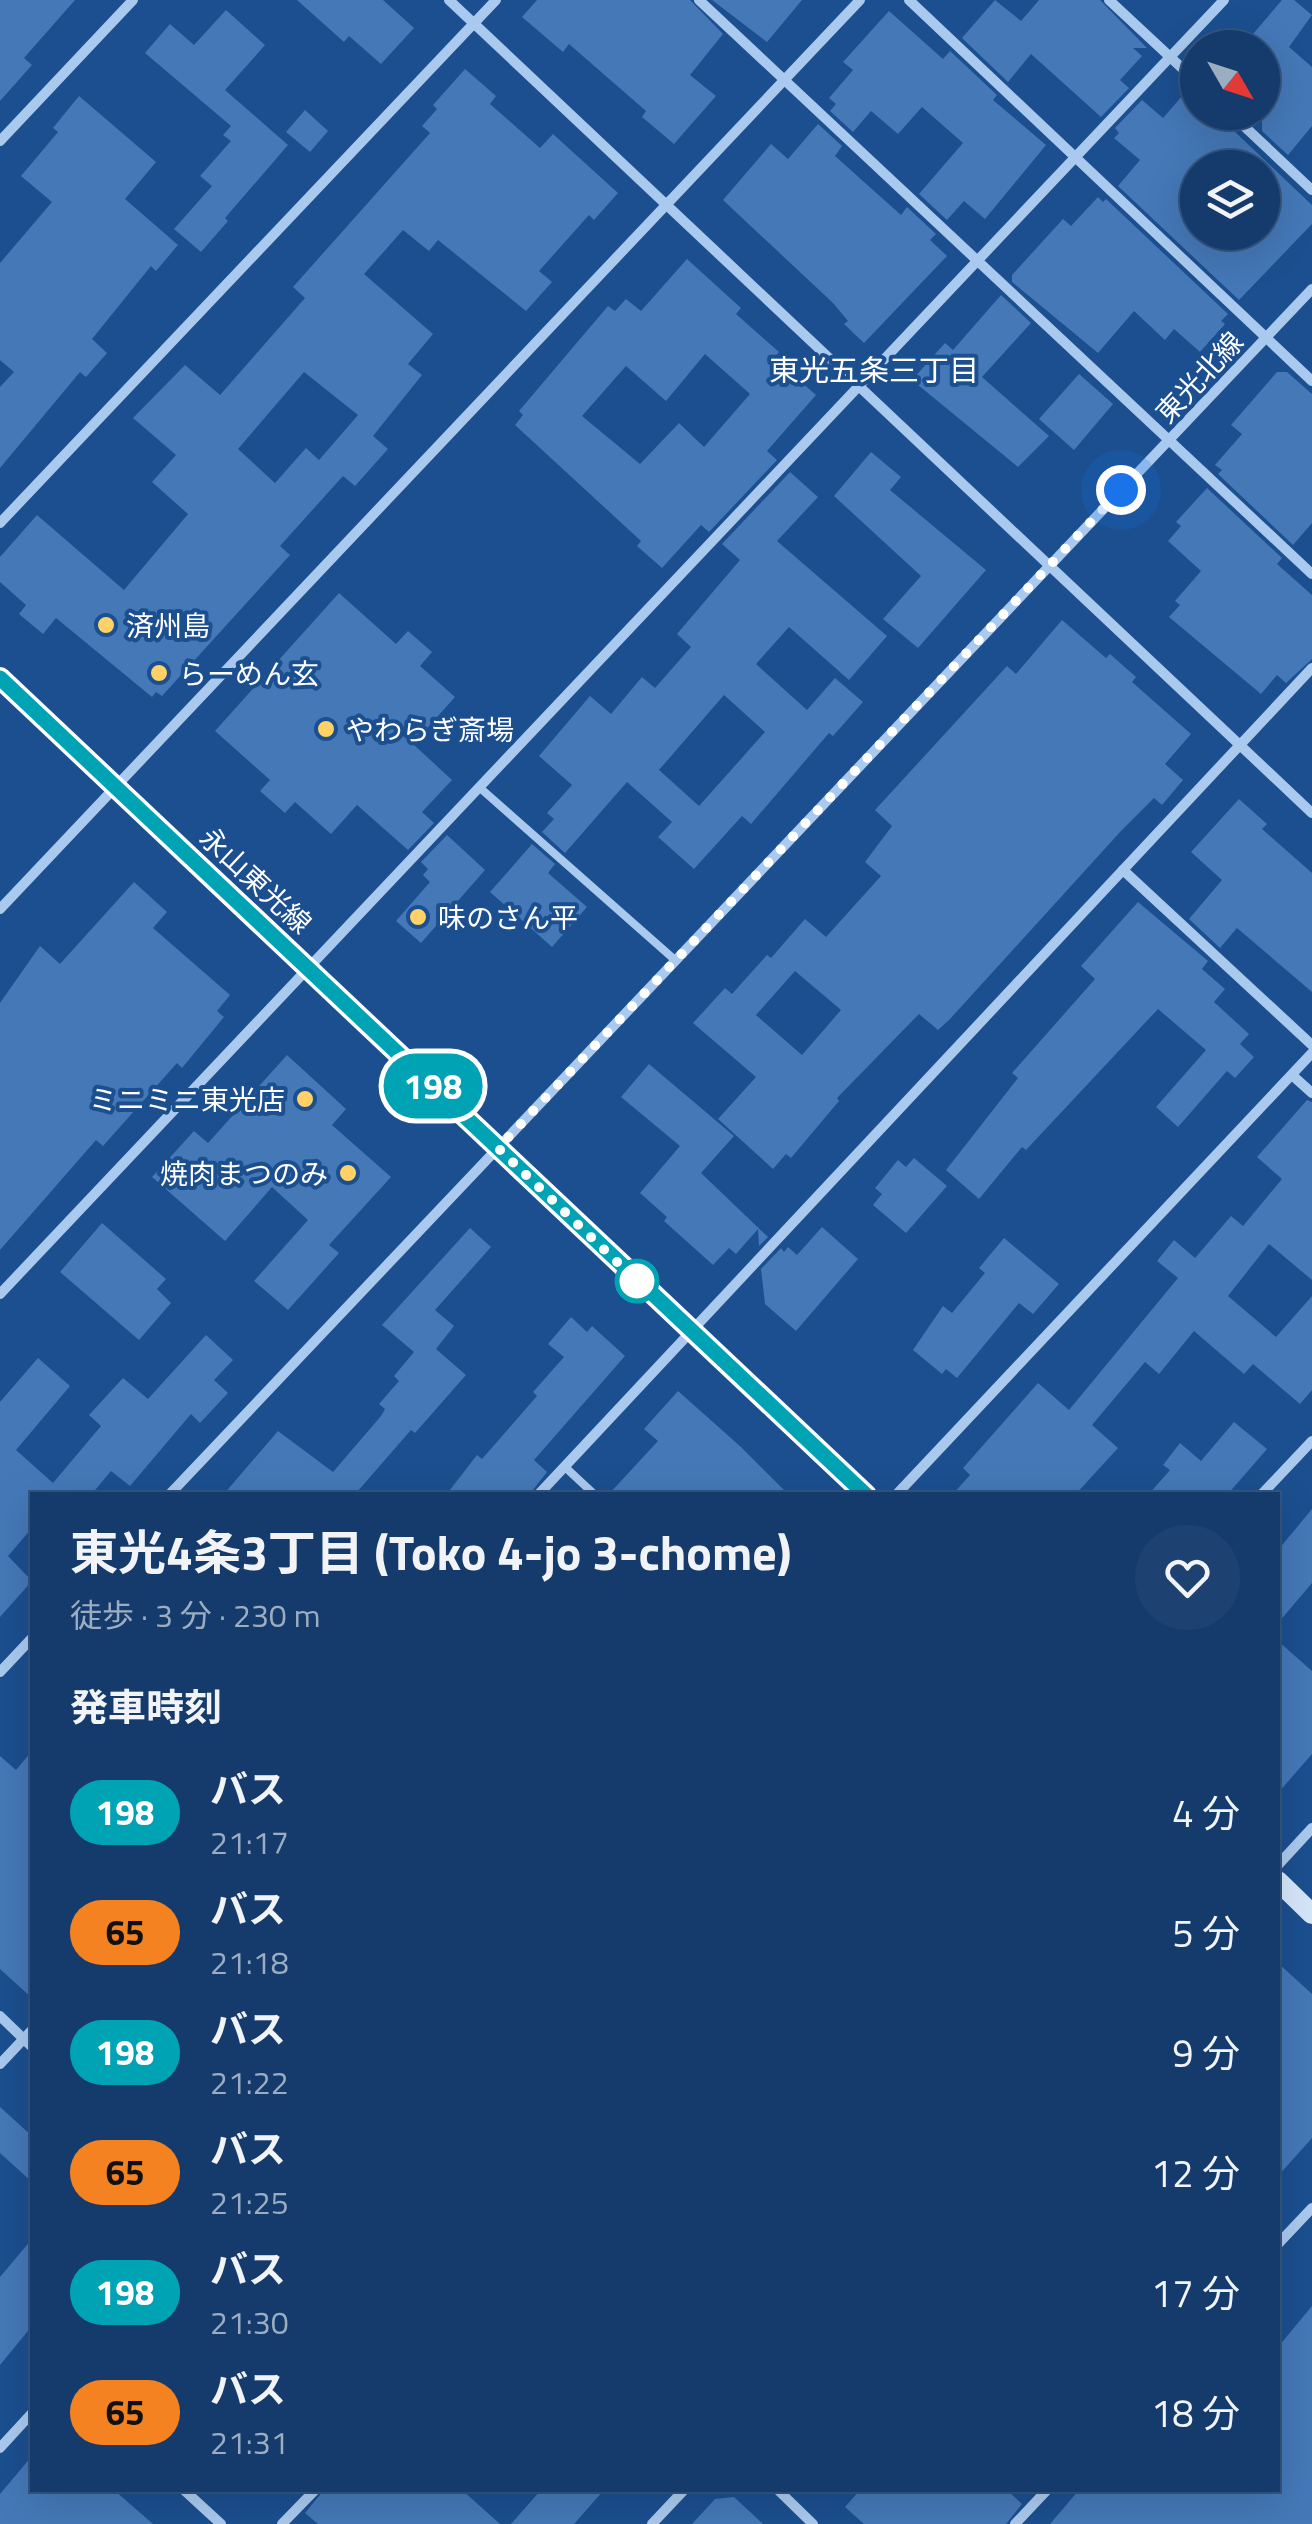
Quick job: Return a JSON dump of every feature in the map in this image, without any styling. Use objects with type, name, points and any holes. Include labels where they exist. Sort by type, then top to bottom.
[{"type":"street","points":[[0,141],[133,0]]},
{"type":"street","points":[[449,0],[1312,813]]},
{"type":"street","points":[[0,523],[496,0]]},
{"type":"street","points":[[699,0],[1312,574]]},
{"type":"street","points":[[0,909],[860,0]]},
{"type":"street","points":[[909,0],[1312,381]]},
{"type":"street","points":[[1109,0],[1180,66]]},
{"type":"street","points":[[0,1294],[1224,0]]},
{"type":"street","points":[[1248,130],[1312,190]]},
{"type":"street","name":"東光北線","points":[[173,1492],[1047,564],[1171,440],[1312,289]]},
{"type":"street","points":[[541,1492],[1312,668]]},
{"type":"street","name":"永山東光線","points":[[0,678],[863,1492]]},
{"type":"street","points":[[1122,870],[1312,1045]]},
{"type":"street","points":[[899,1492],[1312,1054]]},
{"type":"street","points":[[1292,1075],[1312,1094]]},
{"type":"street","points":[[1264,1492],[1312,1442]]},
{"type":"street","points":[[0,1672],[30,1640]]},
{"type":"street","points":[[1280,1863],[1312,1828]]},
{"type":"street","points":[[1280,1884],[1312,1914]]},
{"type":"street","points":[[0,2016],[30,2039],[0,2064]]},
{"type":"street","points":[[1280,2242],[1312,2208]]},
{"type":"street","points":[[0,2448],[30,2415]]},
{"type":"street","points":[[186,2492],[221,2524]]},
{"type":"street","points":[[282,2524],[313,2492]]},
{"type":"street","points":[[652,2524],[682,2492]]},
{"type":"street","points":[[780,2492],[813,2524]]},
{"type":"street","points":[[1015,2524],[1044,2492]]},
{"type":"lane","points":[[479,787],[675,960]]},
{"type":"lane","points":[[565,1467],[592,1492]]},
{"type":"building","points":[[0,0],[75,0],[24,58],[32,65],[0,101]]},
{"type":"building","points":[[297,0],[383,0],[414,28],[381,64],[349,36],[344,42]]},
{"type":"building","points":[[537,0],[690,0],[723,34],[690,75],[716,96],[674,144],[642,117],[646,111],[569,44],[563,52],[522,17]]},
{"type":"building","points":[[712,0],[802,0],[767,42]]},
{"type":"building","points":[[995,0],[1021,21],[1039,0],[1100,0],[1147,48],[1133,48],[1142,56],[1120,80],[1129,88],[1101,117],[1031,54],[1008,82],[962,38]]},
{"type":"building","points":[[1282,0],[1294,0],[1312,15],[1289,47],[1312,67],[1312,126],[1288,155],[1262,131],[1280,130],[1280,30],[1256,30]]},
{"type":"building","points":[[226,10],[265,45],[225,90],[288,145],[201,252],[174,229],[212,186],[200,176],[231,141],[223,135],[231,126],[145,53],[170,24],[194,45]]},
{"type":"building","points":[[889,11],[943,59],[950,51],[997,95],[993,100],[1046,145],[985,219],[964,201],[947,220],[919,194],[963,143],[922,107],[898,134],[871,111],[853,132],[830,111],[836,104],[829,98],[853,70],[843,62]]},
{"type":"building","points":[[465,69],[496,96],[490,104],[540,148],[553,134],[618,193],[594,220],[589,215],[539,271],[552,282],[526,311],[438,240],[429,251],[403,230],[364,274],[433,334],[408,364],[422,375],[373,436],[388,449],[355,486],[343,476],[280,546],[290,555],[162,696],[156,692],[152,697],[56,618],[43,634],[19,614],[26,605],[0,582],[0,557],[37,515],[124,590],[188,514],[152,482],[176,455],[133,418],[185,365],[220,395],[305,298],[293,287],[430,133],[422,126],[437,109],[433,105]],"holes":[[[304,372],[358,415],[319,460],[306,448],[275,483],[238,449]]]},
{"type":"building","points":[[79,96],[156,162],[125,199],[178,245],[156,271],[151,266],[92,339],[107,353],[86,377],[80,372],[0,468],[0,387],[14,372],[0,360],[0,263],[52,202],[21,176],[58,132],[53,128]]},
{"type":"building","points":[[1180,98],[1180,130],[1233,130],[1254,150],[1180,150],[1180,244],[1118,186],[1140,160],[1114,138],[1119,133],[1115,128],[1142,100],[1163,118]]},
{"type":"building","points":[[305,110],[328,131],[310,152],[286,132]]},
{"type":"building","points":[[818,124],[842,146],[835,156],[901,215],[907,207],[936,234],[930,240],[947,256],[864,343],[844,324],[848,321],[833,303],[723,200],[771,144],[788,159]]},
{"type":"building","points":[[1280,175],[1312,205],[1312,224],[1239,300],[1186,250],[1280,250]]},
{"type":"building","points":[[1098,197],[1103,202],[1106,199],[1228,314],[1221,321],[1225,324],[1200,352],[1174,329],[1165,340],[1134,311],[1098,353],[1012,282],[1012,275],[1063,219],[1071,226]]},
{"type":"building","points":[[687,259],[741,308],[736,314],[779,352],[774,358],[816,395],[767,451],[777,460],[709,532],[701,525],[662,568],[637,546],[641,541],[515,425],[523,415],[519,411],[608,306],[615,311],[626,299],[641,311]],"holes":[[[705,354],[750,394],[704,447],[679,423],[640,464],[582,416],[626,366],[666,401]]]},
{"type":"building","points":[[1001,295],[1031,323],[982,377],[1049,436],[1018,467],[912,380],[945,343],[953,350]]},
{"type":"building","points":[[1277,372],[1287,372],[1312,394],[1312,523],[1293,545],[1218,474],[1222,470],[1215,465],[1242,434],[1231,425]]},
{"type":"building","points":[[1079,374],[1113,404],[1074,450],[1039,419]]},
{"type":"building","points":[[871,452],[901,477],[890,490],[986,570],[918,648],[883,619],[921,576],[834,496]]},
{"type":"building","points":[[790,472],[818,497],[777,541],[887,636],[849,680],[789,627],[756,664],[807,710],[835,678],[863,702],[833,736],[829,733],[751,824],[742,816],[694,869],[658,837],[672,822],[627,782],[565,853],[542,832],[554,819],[547,813],[572,785],[539,756],[590,696],[611,714],[642,677],[655,688],[691,647],[677,634],[740,560],[722,544]],"holes":[[[724,695],[765,732],[699,806],[659,770]]]},
{"type":"building","points":[[1207,488],[1282,558],[1277,564],[1312,595],[1312,659],[1286,683],[1277,675],[1261,694],[1169,617],[1180,605],[1175,601],[1201,571],[1168,541],[1181,526],[1176,522]]},
{"type":"building","points":[[339,593],[396,644],[408,631],[432,652],[420,666],[455,697],[413,744],[452,780],[422,812],[434,823],[408,850],[357,805],[331,834],[295,802],[285,813],[260,791],[270,780],[215,731]]},
{"type":"building","points":[[1062,620],[1106,658],[1110,654],[1136,677],[1132,682],[1191,734],[1165,764],[1183,780],[1162,805],[1154,798],[1121,831],[950,1019],[938,1030],[919,1014],[837,1098],[839,1101],[791,1158],[786,1154],[773,1169],[718,1119],[756,1077],[693,1023],[725,988],[732,994],[767,955],[771,958],[805,919],[826,937],[881,876],[865,862],[892,826],[875,810],[1007,666],[1016,674]],"holes":[[[795,971],[841,1010],[802,1055],[756,1015]]]},
{"type":"building","points":[[1239,799],[1267,824],[1262,829],[1312,873],[1312,992],[1237,928],[1220,948],[1189,919],[1222,880],[1191,852]]},
{"type":"building","points":[[447,835],[485,870],[421,943],[396,921],[430,882],[423,875],[428,869],[421,862]]},
{"type":"building","points":[[532,844],[555,864],[548,873],[587,907],[552,947],[490,892]]},
{"type":"building","points":[[134,882],[167,912],[153,928],[230,995],[217,1011],[224,1017],[182,1068],[177,1063],[103,1146],[96,1140],[0,1250],[0,1003],[40,946],[60,964]]},
{"type":"building","points":[[1138,902],[1208,961],[1202,969],[1225,989],[1214,1002],[1249,1034],[1240,1044],[1254,1057],[1235,1078],[1227,1071],[1178,1127],[1156,1107],[1206,1050],[1158,1009],[1026,1150],[1022,1147],[979,1199],[946,1170],[1018,1078],[1012,1073],[1095,979],[1081,966]]},
{"type":"building","points":[[287,1055],[346,1109],[332,1125],[391,1177],[329,1245],[339,1253],[288,1310],[254,1281],[308,1220],[272,1187],[225,1241],[152,1177],[194,1131],[208,1143]]},
{"type":"building","points":[[649,1064],[734,1136],[701,1173],[768,1237],[759,1246],[758,1229],[736,1254],[729,1248],[713,1265],[664,1221],[667,1217],[640,1193],[680,1146],[621,1097]]},
{"type":"building","points":[[1307,1100],[1312,1102],[1312,1280],[1269,1244],[1228,1296],[1276,1337],[1312,1296],[1312,1390],[1300,1404],[1253,1364],[1244,1374],[1194,1331],[1159,1374],[1145,1362],[1092,1425],[1118,1448],[1078,1492],[955,1492],[970,1475],[963,1468],[1038,1383],[1069,1410],[1178,1278],[1157,1261],[1174,1240],[1195,1258],[1231,1216],[1243,1226],[1282,1179],[1257,1157]]},
{"type":"building","points":[[914,1158],[947,1186],[906,1233],[873,1205],[882,1194],[875,1188],[898,1160],[906,1167]]},
{"type":"building","points":[[102,1223],[166,1279],[157,1289],[171,1303],[139,1340],[60,1272]]},
{"type":"building","points":[[822,1227],[858,1259],[796,1331],[765,1304],[761,1269],[781,1248],[784,1252],[788,1247],[797,1255]]},
{"type":"building","points":[[470,1228],[491,1247],[435,1310],[454,1326],[436,1349],[466,1375],[357,1492],[226,1492],[278,1431],[333,1472],[381,1416],[385,1409],[379,1404],[399,1381],[394,1376],[414,1352],[382,1325]]},
{"type":"building","points":[[1004,1238],[1059,1284],[1033,1314],[1019,1303],[957,1378],[946,1369],[942,1374],[913,1350],[943,1306],[952,1313],[985,1273],[979,1268]]},
{"type":"building","points":[[571,1317],[587,1332],[592,1326],[625,1356],[534,1460],[547,1472],[531,1492],[448,1492],[477,1455],[482,1459],[537,1396],[533,1392],[564,1357],[548,1344]]},
{"type":"building","points":[[206,1335],[233,1360],[214,1380],[228,1393],[200,1423],[191,1414],[130,1486],[111,1471],[94,1492],[30,1492],[30,1530],[8,1556],[30,1583],[0,1617],[0,1402],[38,1358],[70,1386],[16,1450],[53,1483],[101,1426],[89,1415],[123,1378],[148,1399]]},
{"type":"building","points":[[678,1391],[786,1492],[611,1492],[658,1441],[644,1429]]},
{"type":"building","points":[[1234,1422],[1267,1449],[1230,1492],[1151,1492],[1170,1470],[1163,1465],[1180,1443],[1201,1461]]},
{"type":"building","points":[[1312,1509],[1312,1583],[1280,1621],[1280,1548]]},
{"type":"building","points":[[1280,1643],[1312,1671],[1312,1754],[1280,1791]]},
{"type":"building","points":[[30,1753],[30,1996],[0,1969],[0,1756],[16,1770]]},
{"type":"building","points":[[1280,1965],[1312,1994],[1312,2138],[1280,2174]]},
{"type":"building","points":[[0,2107],[30,2134],[30,2180],[0,2153]]},
{"type":"building","points":[[30,2241],[30,2328],[0,2365],[0,2277]]},
{"type":"building","points":[[1312,2306],[1312,2524],[1050,2524],[1077,2492],[1280,2492],[1280,2345]]},
{"type":"building","points":[[30,2458],[30,2492],[116,2492],[153,2524],[0,2524],[0,2494]]},
{"type":"building","points":[[322,2492],[464,2492],[500,2524],[318,2524],[305,2513]]},
{"type":"building","points":[[539,2492],[602,2492],[574,2524],[511,2524]]},
{"type":"building","points":[[858,2492],[1009,2492],[1022,2504],[1006,2524],[864,2524],[845,2507]]},
{"type":"building","points":[[734,2497],[763,2524],[692,2524],[715,2499]]},
{"type":"bus line","name":"198","points":[[0,678],[863,1492]]},
{"type":"place","name":"済州島","points":[[106,625]]},
{"type":"place","name":"らーめん玄","points":[[159,673]]},
{"type":"place","name":"やわらぎ斎場","points":[[326,729]]},
{"type":"place","name":"味のさん平","points":[[418,917]]},
{"type":"place","name":"ミニミニ東光店","points":[[305,1099]]},
{"type":"place","name":"焼肉まつのみ","points":[[348,1173]]},
{"type":"district","name":"東光五条三丁目","points":[[874,370]]},
{"type":"route","points":[[637,1281],[640,1284],[498,1148],[1121,490]]}]
